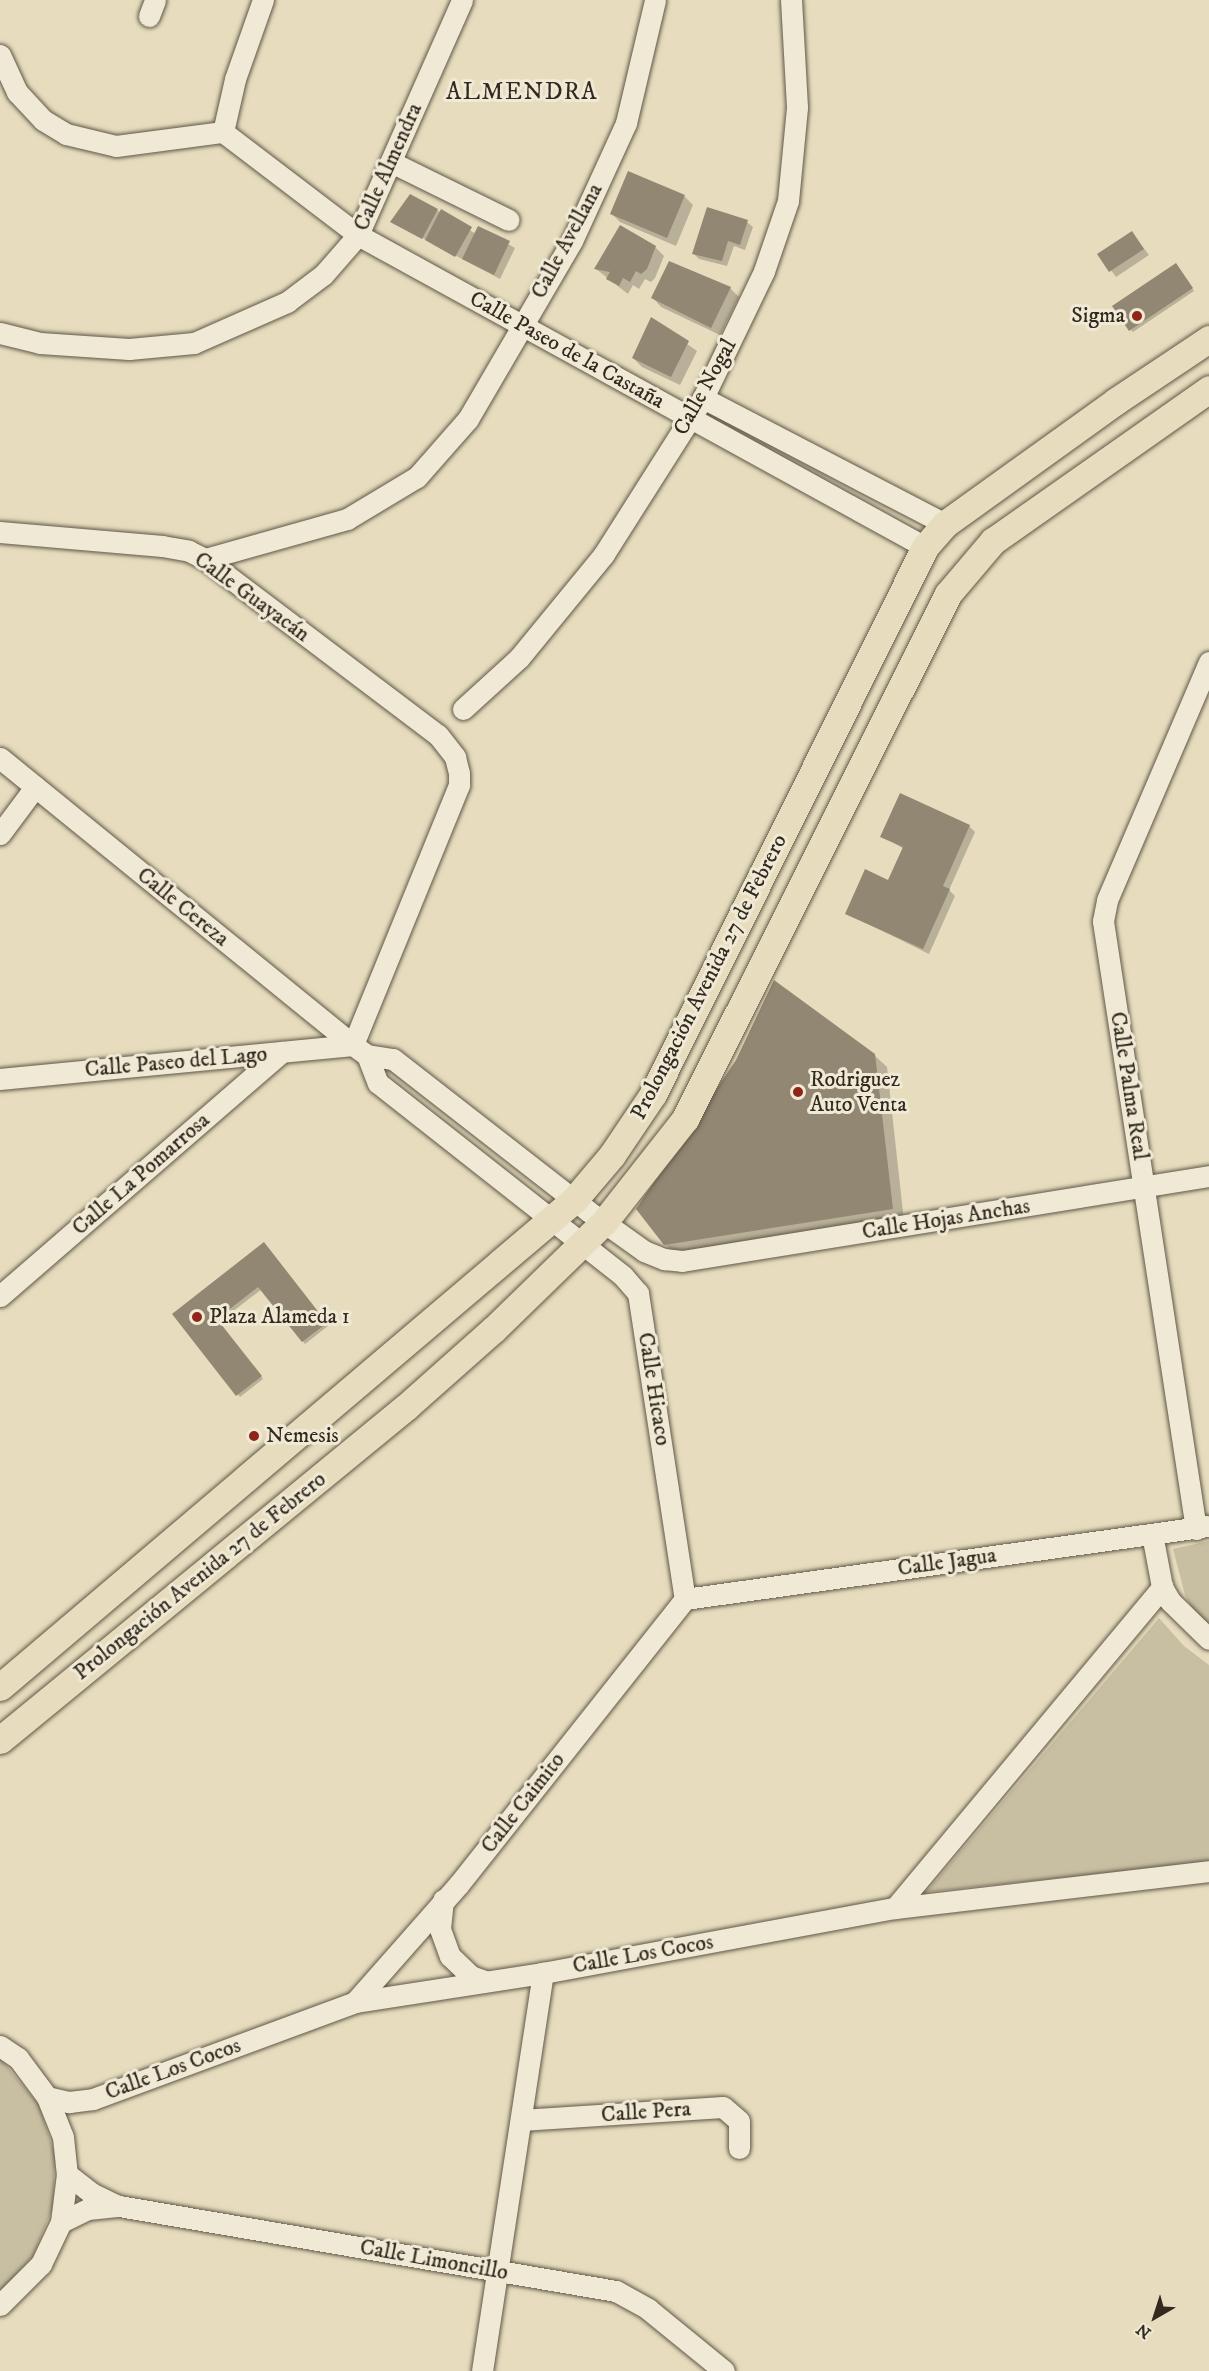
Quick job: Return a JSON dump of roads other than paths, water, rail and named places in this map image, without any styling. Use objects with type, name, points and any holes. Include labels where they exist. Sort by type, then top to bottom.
[{"type":"main road","name":"Prolongación Avenida 27 de Febrero","points":[[0,1687],[164,1552],[574,1200],[612,1155],[653,1094],[925,547],[945,524],[1116,400],[1209,339]]},
{"type":"main road","name":"Prolongación Avenida 27 de Febrero","points":[[0,1740],[406,1407],[582,1246],[604,1222],[685,1119],[948,594],[993,540],[1209,390]]},
{"type":"street","points":[[0,55],[17,92],[43,120],[66,134],[116,146],[223,132],[235,79],[263,0]]},
{"type":"street","name":"Calle Almendra","points":[[0,333],[40,343],[129,349],[194,343],[286,302],[324,274],[358,235],[462,0]]},
{"type":"street","name":"Calle Avellana","points":[[205,559],[347,519],[417,477],[468,419],[572,241],[626,123],[655,0]]},
{"type":"street","name":"Calle Nogal","points":[[463,709],[519,658],[558,615],[604,555],[703,398],[764,271],[788,201],[797,107],[790,0]]},
{"type":"street","name":"Calle Paseo de la Castaña","points":[[223,132],[358,235],[925,547]]},
{"type":"street","points":[[391,162],[508,220]]},
{"type":"street","points":[[703,398],[945,524]]},
{"type":"street","name":"Calle Guayacán","points":[[0,532],[162,546],[189,551],[205,559],[438,735],[455,757],[459,785],[360,1050]]},
{"type":"street","name":"Calle Palma Real","points":[[1202,1528],[1103,921],[1107,900],[1209,662]]},
{"type":"street","name":"Calle Cereza","points":[[0,758],[360,1050],[378,1083],[550,1220]]},
{"type":"street","points":[[0,834],[35,787]]},
{"type":"street","name":"Calle Cereza","points":[[360,1050],[393,1059],[574,1200],[644,1251],[664,1259],[682,1261]]},
{"type":"street","name":"Calle Paseo del Lago","points":[[0,1079],[282,1052],[360,1050]]},
{"type":"street","name":"Calle La Pomarrosa","points":[[0,1296],[282,1052]]},
{"type":"street","name":"Calle Hojas Anchas","points":[[682,1261],[1209,1176]]},
{"type":"street","name":"Calle Hicaco","points":[[550,1220],[623,1276],[638,1293],[685,1599]]},
{"type":"street","points":[[623,1276],[644,1251]]},
{"type":"street","name":"Calle Jagua","points":[[685,1599],[1202,1528]]},
{"type":"street","points":[[1152,1534],[1162,1587],[1170,1601],[1209,1639]]},
{"type":"street","points":[[895,1908],[1162,1587]]},
{"type":"street","name":"Calle Caimito","points":[[355,2002],[443,1900],[685,1599]]},
{"type":"street","name":"Calle Los Cocos","points":[[47,2097],[69,2102],[93,2099],[355,2002],[543,1973],[895,1908],[1209,1871]]},
{"type":"street","points":[[443,1900],[440,1929],[450,1956],[471,1976],[485,1981]]},
{"type":"street","points":[[482,2371],[499,2272],[543,1973]]},
{"type":"street","points":[[0,2046],[18,2058],[47,2097],[63,2137],[67,2174],[61,2222],[41,2264],[0,2305]]},
{"type":"street","name":"Calle Los Cocos","points":[[63,2137],[75,2116],[93,2099]]},
{"type":"street","name":"Calle Pera","points":[[521,2120],[723,2107],[738,2121],[739,2148]]},
{"type":"street","name":"Calle Limoncillo","points":[[67,2174],[91,2193],[119,2206],[615,2291],[648,2309],[724,2371]]},
{"type":"street","name":"Calle Limoncillo","points":[[61,2222],[88,2209],[119,2206]]},
{"type":"place","name":"Sigma","points":[[1137,316]]},
{"type":"place","name":"Rodriguez Auto Venta","points":[[798,1092]]},
{"type":"place","name":"Plaza Alameda 1","points":[[197,1317]]},
{"type":"place","name":"Nemesis","points":[[254,1436]]},
{"type":"district","name":"ALMENDRA","points":[[522,93]]}]
